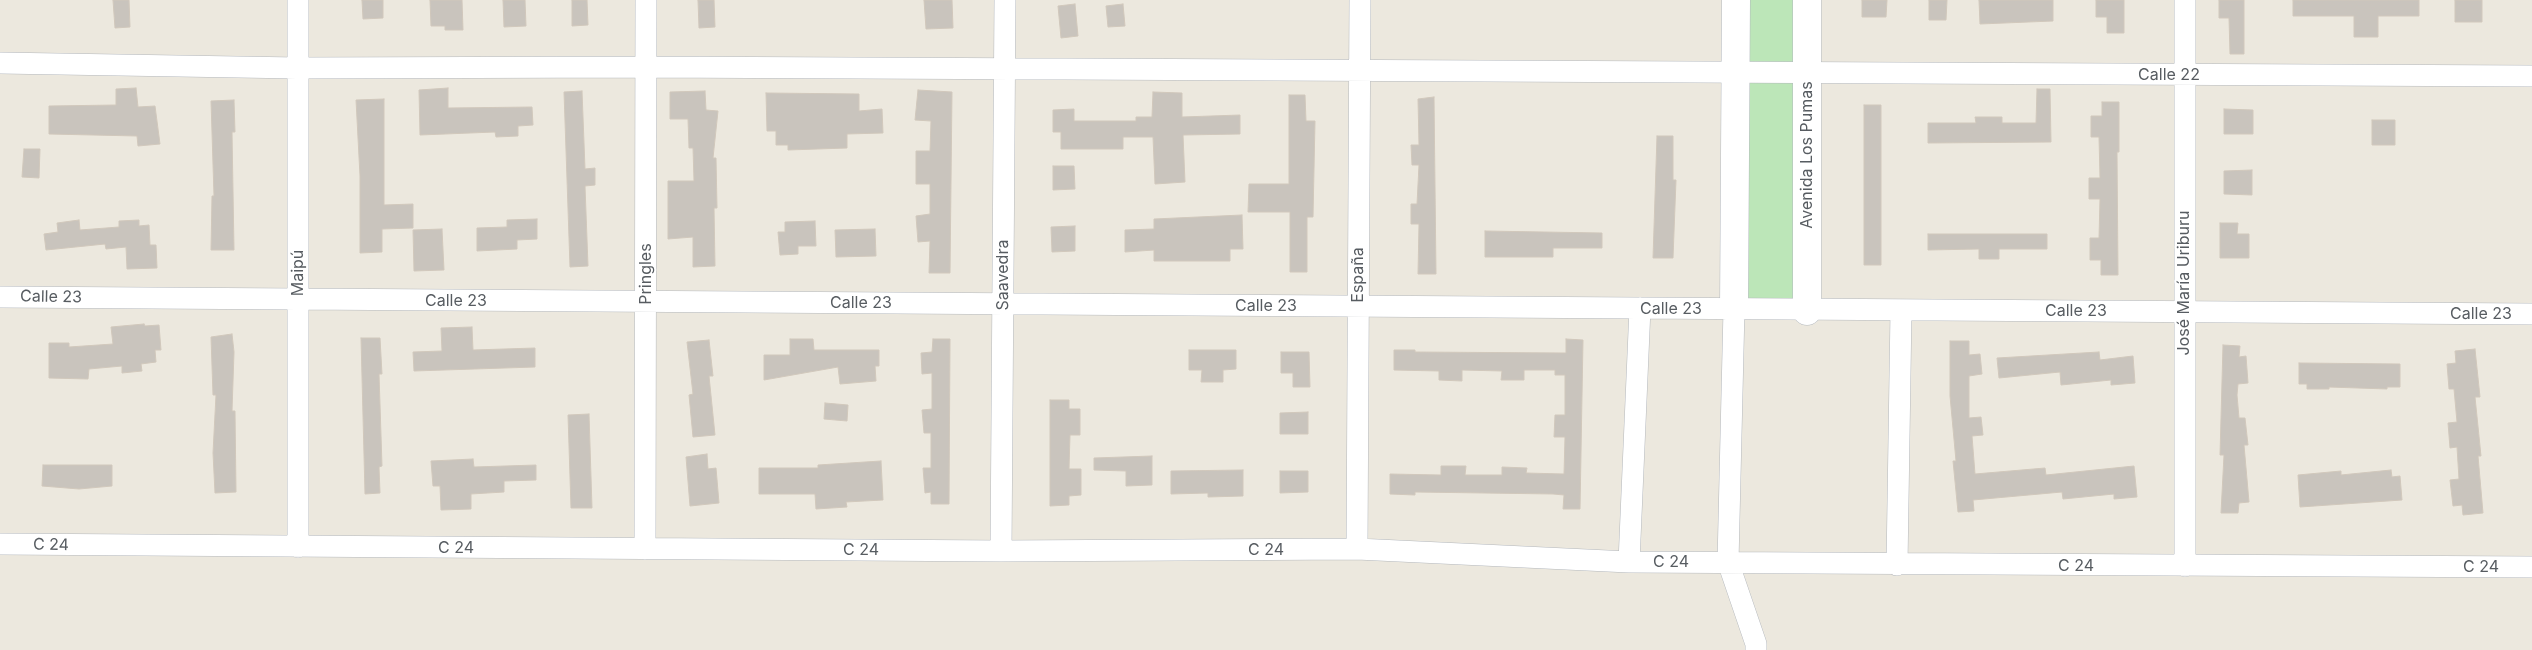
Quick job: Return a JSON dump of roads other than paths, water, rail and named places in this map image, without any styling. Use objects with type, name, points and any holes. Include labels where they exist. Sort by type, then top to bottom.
[{"type":"main road","points":[[1734,309],[1736,0]]},
{"type":"main road","name":"Avenida Los Pumas","points":[[1807,0],[1807,311]]},
{"type":"street","name":"Maipú","points":[[298,0],[298,547]]},
{"type":"street","name":"Pringles","points":[[645,549],[646,0]]},
{"type":"street","name":"Saavedra","points":[[1001,551],[1005,0]]},
{"type":"street","name":"España","points":[[1357,549],[1360,0]]},
{"type":"street","name":"José María Uriburu","points":[[2185,0],[2183,312],[2185,566]]},
{"type":"street","name":"Calle 22","points":[[0,63],[297,68],[646,67],[2532,76]]},
{"type":"street","name":"Calle 23","points":[[0,297],[1640,308],[1807,311],[2532,314]]},
{"type":"street","points":[[1629,562],[1640,308]]},
{"type":"street","points":[[1734,309],[1728,562],[1756,644],[1756,650]]},
{"type":"street","points":[[1897,565],[1901,311]]},
{"type":"street","name":"C 24","points":[[0,544],[1001,551],[1357,549],[1629,562],[1897,565],[2532,567]]}]
